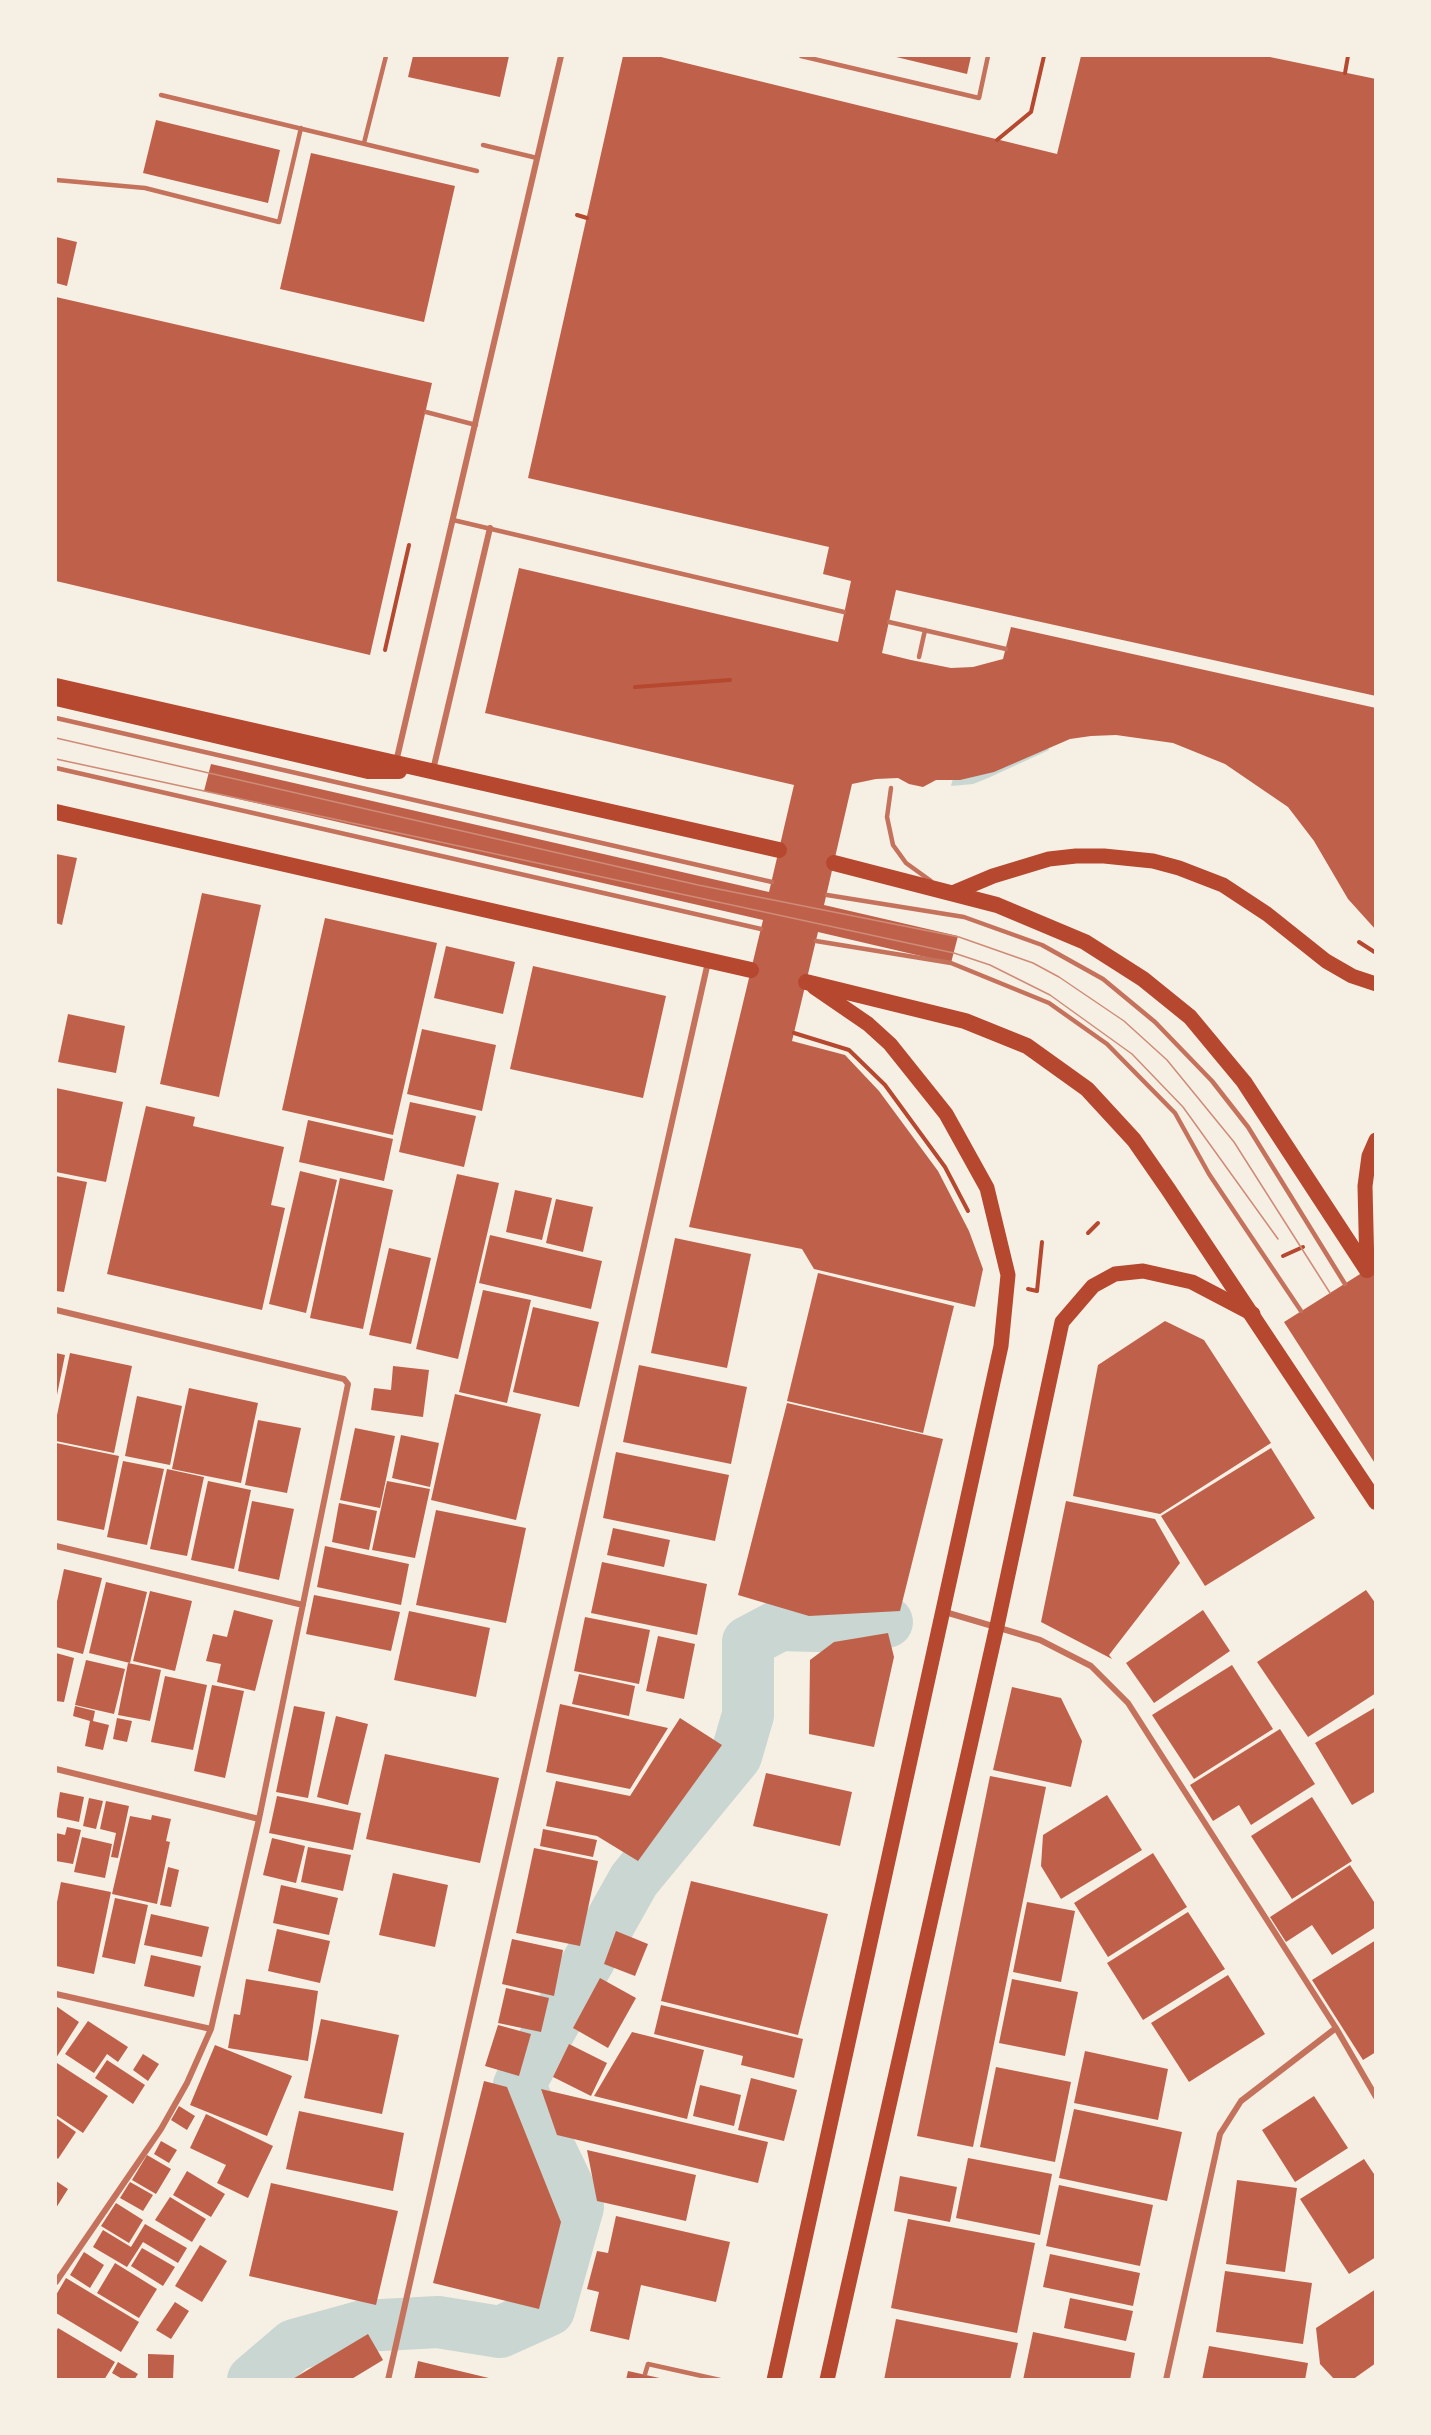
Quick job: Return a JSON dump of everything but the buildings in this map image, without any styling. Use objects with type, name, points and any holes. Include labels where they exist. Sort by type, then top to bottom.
[{"type":"highway","points":[[56,686],[395,767],[433,770],[779,850]]},
{"type":"highway","points":[[56,698],[368,771],[395,767]]},
{"type":"highway","points":[[56,812],[751,970]]},
{"type":"highway","points":[[834,863],[997,905],[1085,942],[1143,979],[1190,1017],[1266,1112],[1367,1270]]},
{"type":"highway","points":[[806,982],[965,1021],[1027,1046],[1087,1089],[1134,1140],[1253,1314],[1376,1502]]},
{"type":"main road","points":[[949,891],[1049,859],[1085,856],[1153,861],[1203,876],[1223,885],[1267,914],[1326,961],[1352,976],[1376,984]]},
{"type":"main road","points":[[774,2379],[1001,1346],[1008,1275],[987,1188],[977,1166],[927,1086],[906,1061],[868,1024],[835,999],[806,982]]},
{"type":"main road","points":[[1367,1270],[1366,1172],[1376,1140]]},
{"type":"main road","points":[[827,2379],[997,1626],[1062,1322],[1072,1307],[1093,1286],[1109,1278],[1143,1270],[1192,1282],[1253,1314]]},
{"type":"street","points":[[395,767],[561,56]]},
{"type":"street","points":[[433,770],[490,528]]},
{"type":"street","points":[[388,2379],[708,961]]},
{"type":"street","points":[[56,1310],[344,1379],[348,1384],[259,1819],[211,2029],[187,2083],[161,2129],[56,2282]]},
{"type":"street","points":[[56,1546],[303,1605]]},
{"type":"street","points":[[944,1612],[1040,1640],[1091,1666],[1128,1703],[1336,2028],[1376,2097]]},
{"type":"street","points":[[56,1769],[259,1819]]},
{"type":"street","points":[[56,1994],[211,2029]]},
{"type":"street","points":[[1166,2379],[1220,2134],[1241,2101],[1336,2028]]},
{"type":"lane","points":[[364,142],[386,56]]},
{"type":"lane","points":[[801,56],[979,98],[988,56]]},
{"type":"lane","points":[[161,95],[477,171]]},
{"type":"lane","points":[[56,180],[145,188],[279,222],[301,128]]},
{"type":"lane","points":[[483,146],[537,158]]},
{"type":"lane","points":[[426,412],[476,424]]},
{"type":"lane","points":[[453,520],[844,612]]},
{"type":"lane","points":[[889,622],[1006,649]]},
{"type":"lane","points":[[919,657],[925,630]]},
{"type":"lane","points":[[56,718],[772,882]]},
{"type":"lane","points":[[56,768],[761,929]]},
{"type":"lane","points":[[891,788],[887,818],[893,845],[906,863],[949,891]]},
{"type":"lane","points":[[827,895],[964,917],[1042,945],[1103,979],[1155,1022],[1212,1081],[1248,1127],[1345,1284]]},
{"type":"lane","points":[[816,941],[951,963],[1049,1003],[1107,1044],[1175,1113],[1209,1174],[1301,1311]]},
{"type":"lane","points":[[645,2374],[648,2364],[720,2379]]},
{"type":"lane","points":[[682,2379],[684,2372]]},
{"type":"path","points":[[998,140],[1031,112],[1044,56]]},
{"type":"path","points":[[1345,73],[1348,56]]},
{"type":"path","points":[[578,215],[587,218]]},
{"type":"path","points":[[385,650],[410,545]]},
{"type":"path","points":[[635,687],[729,680]]},
{"type":"path","points":[[1359,942],[1376,953]]},
{"type":"path","points":[[794,1033],[849,1050],[885,1085],[945,1167],[972,1220]]},
{"type":"path","points":[[1088,1233],[1098,1223]]},
{"type":"path","points":[[1037,1290],[1042,1242]]},
{"type":"shaded area","points":[[1038,728],[1049,750],[973,784],[951,786],[958,759]]},
{"type":"waterway","points":[[253,2380],[294,2345],[363,2326],[438,2322],[500,2332],[549,2310],[578,2207],[519,2085],[634,1880],[736,1756],[748,1715],[748,1642],[780,1625],[853,1627],[887,1622]]},
{"type":"tram line","points":[[56,738],[698,885],[959,937],[1033,963],[1059,977],[1124,1021],[1167,1060],[1234,1142],[1330,1293]]},
{"type":"tram line","points":[[56,759],[954,953],[990,965],[1050,995],[1132,1054],[1183,1107],[1278,1239]]}]
